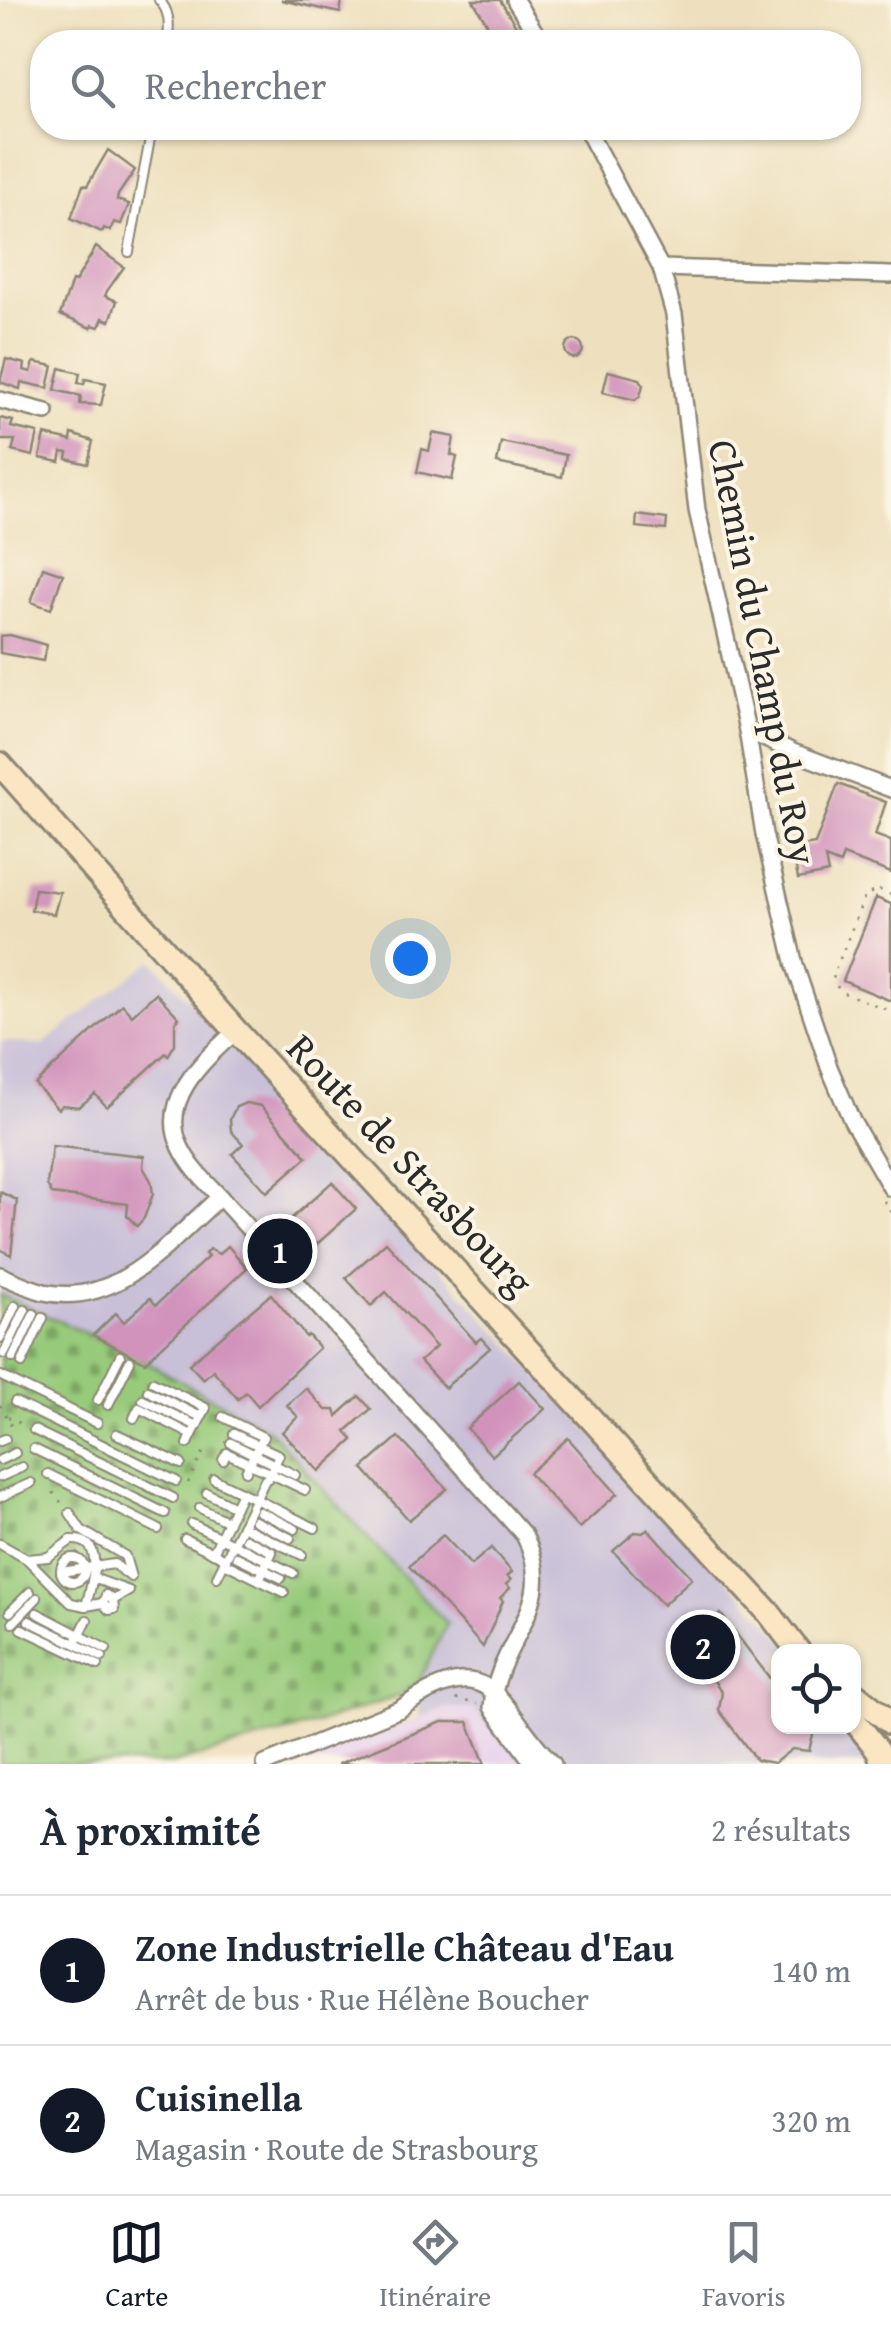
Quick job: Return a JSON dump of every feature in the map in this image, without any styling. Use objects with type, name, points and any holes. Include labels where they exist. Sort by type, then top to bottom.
[{"type":"main road","name":"Route de Strasbourg","points":[[0,764],[236,1031],[794,1644]]},
{"type":"main road","name":"Route de Strasbourg","points":[[769,1613],[802,1644]]},
{"type":"main road","points":[[861,1699],[891,1723]]},
{"type":"main road","points":[[861,1729],[888,1764]]},
{"type":"street","points":[[516,0],[534,30]]},
{"type":"street","name":"Chemin du Champ du Roy","points":[[592,140],[661,268],[674,314],[697,510],[747,730],[764,834],[796,966],[828,1067],[852,1121],[891,1188]]},
{"type":"street","points":[[661,268],[891,275]]},
{"type":"street","points":[[0,400],[46,412]]},
{"type":"street","points":[[747,730],[792,752],[891,789]]},
{"type":"street","points":[[236,1031],[199,1064],[184,1088],[176,1133],[181,1148],[220,1197],[524,1535],[535,1556],[538,1582],[494,1690],[492,1707],[503,1711],[553,1764]]},
{"type":"street","points":[[0,1276],[45,1292],[76,1294],[106,1287],[134,1274],[220,1197]]},
{"type":"street","points":[[265,1764],[400,1709],[419,1696],[465,1682],[508,1654]]},
{"type":"street","points":[[508,1654],[503,1711],[534,1764]]},
{"type":"street","points":[[465,1682],[480,1682],[494,1690]]},
{"type":"lane","points":[[158,0],[166,6],[170,30]]},
{"type":"lane","points":[[129,252],[150,140]]},
{"type":"lane","points":[[0,1338],[29,1312]]},
{"type":"lane","points":[[29,1312],[13,1358],[29,1312]]},
{"type":"lane","points":[[120,1356],[103,1403],[130,1361]]},
{"type":"lane","points":[[1,1376],[97,1423]]},
{"type":"lane","points":[[153,1382],[170,1413]]},
{"type":"lane","points":[[134,1418],[139,1408],[170,1413],[206,1408],[194,1431],[170,1413],[145,1396]]},
{"type":"lane","points":[[14,1402],[176,1481]]},
{"type":"lane","points":[[223,1417],[264,1437],[252,1459]]},
{"type":"lane","points":[[34,1430],[173,1498]]},
{"type":"lane","points":[[118,1434],[181,1464]]},
{"type":"lane","points":[[232,1438],[269,1475],[305,1490]]},
{"type":"lane","points":[[34,1449],[165,1513]]},
{"type":"lane","points":[[0,1460],[15,1453]]},
{"type":"lane","points":[[217,1577],[242,1527],[254,1516],[256,1498],[279,1456],[252,1459],[228,1453],[223,1460]]},
{"type":"lane","points":[[0,1478],[22,1467]]},
{"type":"lane","points":[[48,1474],[158,1529]]},
{"type":"lane","points":[[269,1475],[295,1474]]},
{"type":"lane","points":[[214,1479],[256,1498],[293,1534],[302,1554]]},
{"type":"lane","points":[[0,1496],[31,1483]]},
{"type":"lane","points":[[212,1552],[242,1492]]},
{"type":"lane","points":[[207,1493],[293,1534]]},
{"type":"lane","points":[[200,1508],[242,1527],[293,1534],[314,1528]]},
{"type":"lane","points":[[70,1513],[81,1530],[125,1556],[132,1577],[130,1592]]},
{"type":"lane","points":[[192,1524],[233,1544],[281,1578]]},
{"type":"lane","points":[[185,1538],[284,1592]]},
{"type":"lane","points":[[246,1539],[272,1552],[259,1580]]},
{"type":"lane","points":[[26,1560],[48,1557],[77,1540],[93,1549],[89,1567],[93,1578],[86,1606]]},
{"type":"lane","points":[[0,1544],[26,1560],[71,1603],[86,1606],[108,1602],[130,1592]]},
{"type":"lane","points":[[113,1546],[114,1564]]},
{"type":"lane","points":[[237,1557],[293,1573]]},
{"type":"lane","points":[[61,1572],[114,1564],[132,1577]]},
{"type":"lane","points":[[93,1578],[130,1592]]},
{"type":"lane","points":[[10,1612],[38,1598]]},
{"type":"lane","points":[[20,1627],[54,1633],[75,1644],[102,1657],[54,1633],[37,1614],[38,1598]]},
{"type":"lane","points":[[20,1627],[38,1598]]},
{"type":"lane","points":[[45,1652],[64,1612]]},
{"type":"lane","points":[[20,1627],[37,1614]]},
{"type":"lane","points":[[66,1662],[87,1620]]},
{"type":"path","points":[[891,894],[878,890],[865,896],[833,976],[839,991],[891,1012]]},
{"type":"path","points":[[4,1415],[34,1430]]},
{"type":"shaded area","points":[[152,960],[787,1644],[771,1644],[771,1734],[861,1733],[891,1764],[524,1764],[474,1709],[446,1708],[421,1717],[414,1691],[446,1624],[268,1429],[91,1334],[0,1295],[0,1041],[42,1045]]},
{"type":"shaded area","points":[[446,1708],[474,1709],[524,1764],[293,1764]]},
{"type":"green space","points":[[0,1295],[124,1350],[268,1429],[447,1624],[414,1691],[309,1726],[172,1764],[0,1764]]},
{"type":"building","points":[[281,0],[342,0],[340,13]]},
{"type":"building","points":[[473,0],[500,0],[519,30],[490,29]]},
{"type":"building","points":[[108,150],[135,170],[118,195],[117,200],[129,204],[121,224],[114,222],[110,231],[104,228],[102,232],[71,218],[83,185],[87,186]]},
{"type":"building","points":[[96,247],[124,267],[105,296],[117,301],[110,321],[103,318],[99,327],[91,328],[60,315],[72,281],[75,282]]},
{"type":"building","points":[[574,340],[583,349],[574,358],[565,349]]},
{"type":"building","points":[[6,359],[25,364],[24,370],[31,372],[34,362],[53,366],[48,388],[21,382],[20,389],[0,382]]},
{"type":"building","points":[[60,368],[80,373],[78,383],[84,384],[85,379],[106,383],[101,405],[80,404],[81,396],[55,390]]},
{"type":"building","points":[[608,371],[640,379],[640,396],[635,400],[603,392]]},
{"type":"building","points":[[0,418],[13,421],[11,427],[38,433],[33,456],[12,451],[15,440],[0,440]]},
{"type":"building","points":[[433,433],[454,437],[451,455],[457,457],[452,480],[417,472],[422,449],[429,451]]},
{"type":"building","points":[[72,434],[93,441],[88,464],[67,459],[68,453],[62,452],[60,462],[40,458],[45,435],[71,441]]},
{"type":"building","points":[[501,442],[566,455],[562,477],[497,463]]},
{"type":"building","points":[[637,515],[667,519],[666,530],[636,527]]},
{"type":"building","points":[[43,567],[63,574],[51,609],[31,602]]},
{"type":"building","points":[[0,636],[46,645],[43,661],[0,653]]},
{"type":"building","points":[[838,784],[886,802],[875,835],[891,841],[891,873],[843,855],[840,864],[825,858],[828,873],[798,879],[792,848],[815,844]]},
{"type":"building","points":[[35,889],[60,892],[54,914],[31,910]]},
{"type":"building","points":[[876,898],[891,904],[891,1001],[843,981]]},
{"type":"building","points":[[156,993],[179,1018],[175,1022],[175,1044],[168,1056],[166,1053],[107,1107],[95,1094],[79,1107],[62,1105],[58,1109],[35,1084],[122,1004],[132,1015]]},
{"type":"building","points":[[246,1103],[261,1106],[307,1157],[267,1192],[232,1154],[243,1144],[231,1131],[230,1119],[236,1107]]},
{"type":"building","points":[[52,1146],[144,1156],[143,1167],[153,1194],[144,1218],[137,1226],[127,1216],[128,1204],[52,1194],[47,1185]]},
{"type":"building","points":[[332,1182],[356,1209],[307,1253],[283,1226]]},
{"type":"building","points":[[0,1192],[17,1200],[11,1255],[0,1249]]},
{"type":"building","points":[[386,1242],[476,1342],[481,1338],[490,1348],[445,1388],[420,1361],[436,1347],[386,1292],[371,1306],[346,1278]]},
{"type":"building","points":[[228,1246],[247,1268],[145,1362],[93,1335],[116,1313],[124,1322],[150,1298],[156,1305],[208,1257],[205,1254],[209,1249],[219,1254]]},
{"type":"building","points":[[271,1294],[319,1348],[258,1406],[246,1392],[238,1399],[213,1370],[203,1379],[189,1364]]},
{"type":"building","points":[[519,1381],[545,1409],[492,1456],[467,1428]]},
{"type":"building","points":[[306,1388],[326,1410],[335,1410],[337,1416],[359,1396],[371,1409],[346,1431],[353,1440],[319,1471],[282,1432],[298,1417],[287,1405]]},
{"type":"building","points":[[398,1437],[447,1489],[409,1520],[363,1468]]},
{"type":"building","points":[[568,1438],[617,1494],[579,1528],[529,1473]]},
{"type":"building","points":[[648,1529],[692,1578],[663,1605],[613,1551],[635,1532]]},
{"type":"building","points":[[443,1535],[471,1565],[491,1548],[512,1572],[506,1584],[510,1588],[500,1598],[503,1601],[483,1647],[409,1566]]},
{"type":"building","points":[[721,1614],[771,1680],[771,1734],[813,1734],[809,1751],[792,1749],[774,1763],[756,1760],[719,1710],[722,1692],[685,1640]]},
{"type":"building","points":[[442,1722],[468,1722],[485,1764],[338,1764]]},
{"type":"place","name":"Zone Industrielle Château d'Eau","points":[[280,1251]]},
{"type":"place","name":"Cuisinella","points":[[703,1647]]}]
